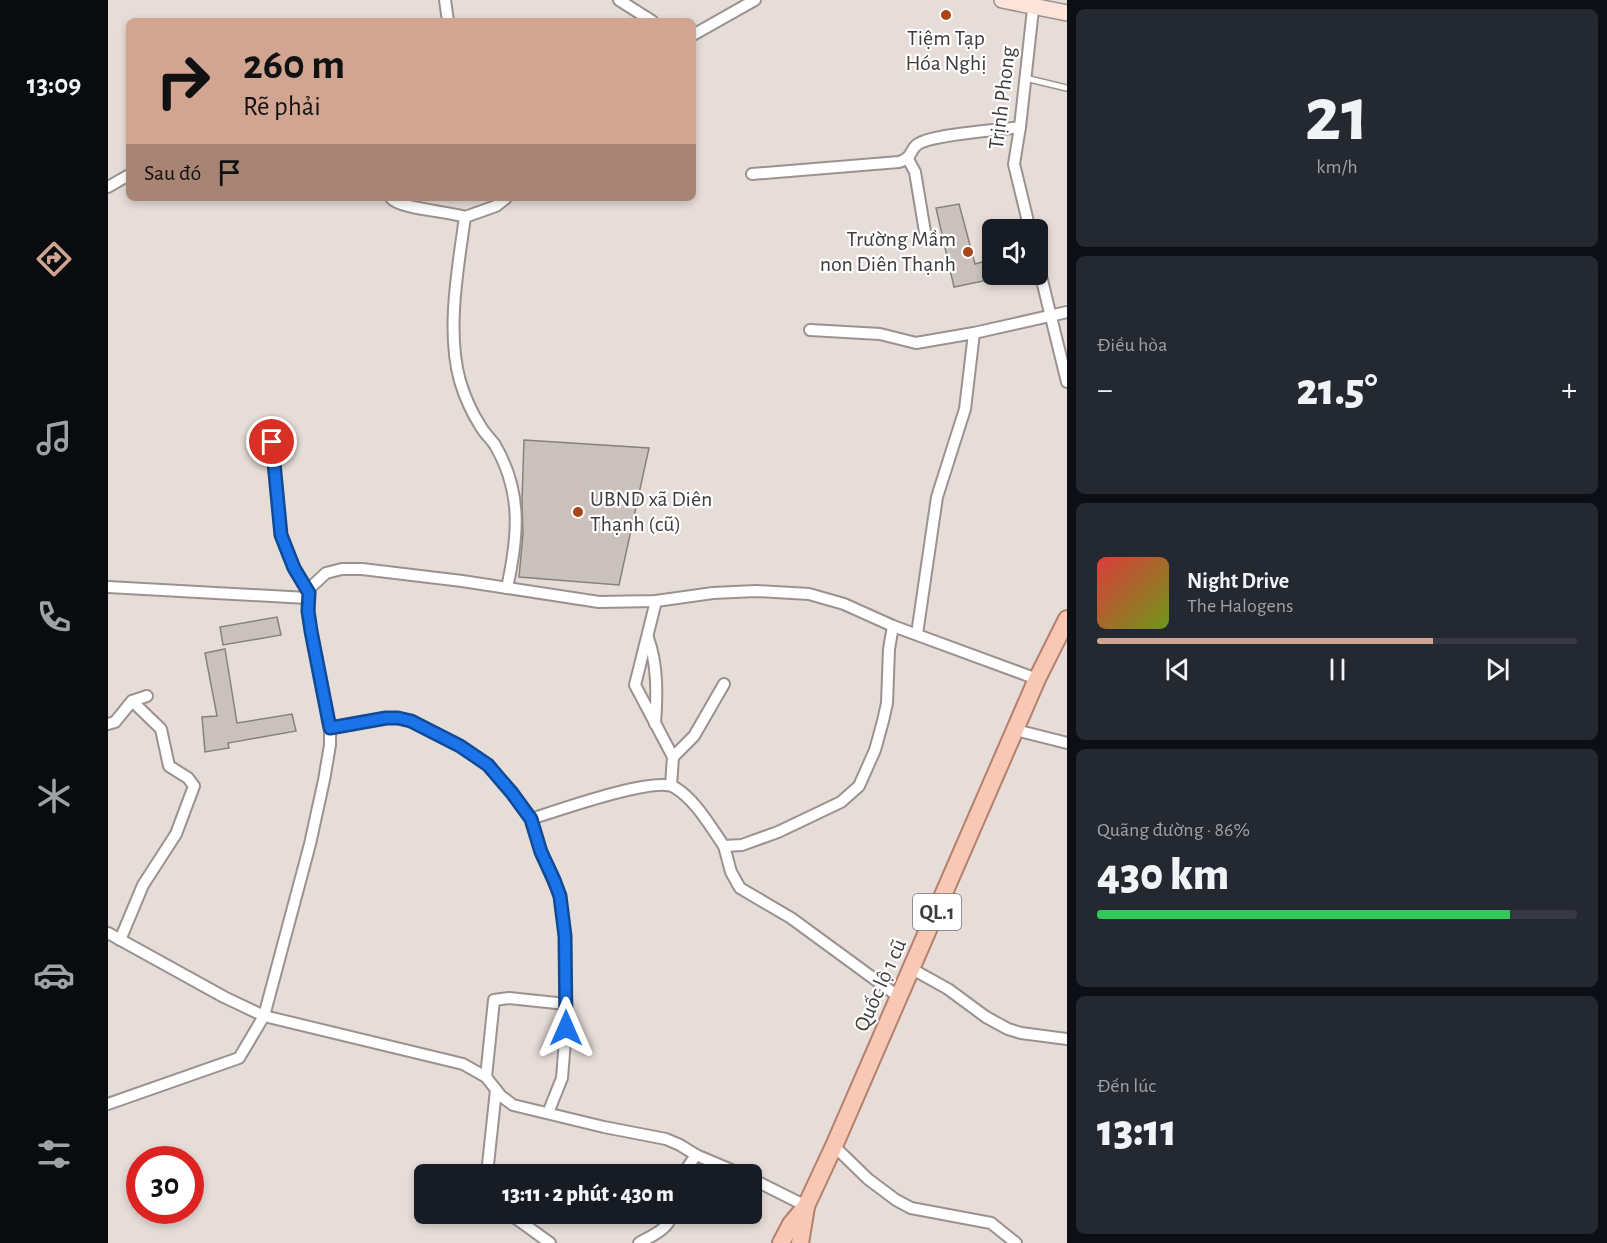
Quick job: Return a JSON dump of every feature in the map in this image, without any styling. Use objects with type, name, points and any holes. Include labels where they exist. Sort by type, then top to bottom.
[{"type":"main road","points":[[1002,0],[1034,3],[1067,13]]},
{"type":"main road","name":"Quốc lộ 1 cũ","points":[[782,1243],[791,1224],[806,1206],[834,1146],[1037,679],[1067,618]]},
{"type":"main road","name":"Quốc lộ 1 cũ","points":[[800,1243],[806,1206]]},
{"type":"street","points":[[445,0],[448,18]]},
{"type":"street","points":[[619,0],[647,18]]},
{"type":"street","points":[[696,33],[755,0]]},
{"type":"street","name":"Trịnh Phong","points":[[1027,219],[1014,164],[1034,3]]},
{"type":"street","points":[[752,174],[899,162],[908,159],[917,144],[934,138],[1020,127]]},
{"type":"street","points":[[908,159],[915,172],[926,238]]},
{"type":"street","points":[[108,187],[126,177]]},
{"type":"street","points":[[395,201],[402,206],[451,212],[465,217],[496,206],[502,201]]},
{"type":"street","points":[[465,217],[456,288],[455,360],[470,408],[502,459],[514,494],[516,535],[507,588]]},
{"type":"street","points":[[1043,285],[1067,382]]},
{"type":"street","points":[[810,330],[880,334],[916,343],[974,333],[1067,312]]},
{"type":"street","points":[[917,634],[937,497],[965,409],[974,333]]},
{"type":"street","points":[[108,1104],[239,1058],[264,1016],[310,844],[324,780],[330,728],[311,631],[308,596],[281,535],[272,442]]},
{"type":"street","points":[[308,596],[312,587],[326,573],[342,569],[362,569],[599,602],[656,602],[735,592],[809,594],[844,604],[893,626],[1037,679]]},
{"type":"street","points":[[108,587],[308,596]]},
{"type":"street","points":[[656,602],[634,685],[673,757],[671,785]]},
{"type":"street","points":[[724,846],[742,845],[778,832],[841,802],[859,786],[875,750],[884,721],[889,649],[893,626]]},
{"type":"street","points":[[648,638],[653,652],[655,724]]},
{"type":"street","points":[[673,757],[694,736],[724,684]]},
{"type":"street","points":[[108,724],[115,722],[132,702],[147,696]]},
{"type":"street","points":[[120,940],[143,885],[176,834],[194,786],[188,778],[169,766],[161,729],[132,702]]},
{"type":"street","points":[[330,728],[386,718],[411,721],[460,746],[488,765],[531,819],[541,852],[554,880],[563,912],[566,1028],[561,1078],[548,1113]]},
{"type":"street","points":[[1016,730],[1067,743]]},
{"type":"street","points":[[531,819],[645,786],[671,785],[684,794],[724,846],[730,872],[740,888],[791,918],[899,997]]},
{"type":"street","points":[[108,933],[224,997],[264,1016],[454,1061],[486,1077],[496,1090],[513,1105],[666,1139],[717,1164]]},
{"type":"street","points":[[912,969],[948,989],[986,1017],[1008,1029],[1067,1039]]},
{"type":"street","points":[[486,1077],[494,1000],[508,998],[566,1004]]},
{"type":"street","points":[[488,1164],[496,1090]]},
{"type":"street","points":[[834,1146],[868,1179],[896,1200],[921,1210],[991,1223],[1016,1243]]},
{"type":"street","points":[[690,1164],[696,1155]]},
{"type":"street","points":[[762,1184],[806,1206]]},
{"type":"street","points":[[524,1224],[550,1243]]},
{"type":"street","points":[[639,1243],[668,1224]]},
{"type":"lane","points":[[1025,78],[1067,88]]},
{"type":"building","points":[[959,204],[975,264],[982,262],[982,281],[954,287],[936,208]]},
{"type":"building","name":"UBND xã Diên Thạnh (cũ)","points":[[524,440],[649,448],[619,585],[519,577],[523,534]]},
{"type":"building","points":[[277,617],[281,635],[223,645],[220,627]]},
{"type":"building","points":[[225,649],[237,723],[292,714],[296,731],[228,743],[229,748],[205,752],[202,717],[217,716],[205,653]]},
{"type":"place","name":"Tiệm Tạp Hóa Nghị","points":[[946,15]]},
{"type":"place","name":"Trường Mầm non Diên Thạnh","points":[[968,252]]},
{"type":"place","name":"UBND xã Diên Thạnh (cũ)","points":[[578,512]]},
{"type":"route","points":[[272,442],[281,535],[294,568],[309,593],[307,598],[311,631],[330,728],[386,718],[411,721],[460,746],[488,765],[512,793],[531,819],[541,852],[560,896],[565,936],[566,1028]]}]
